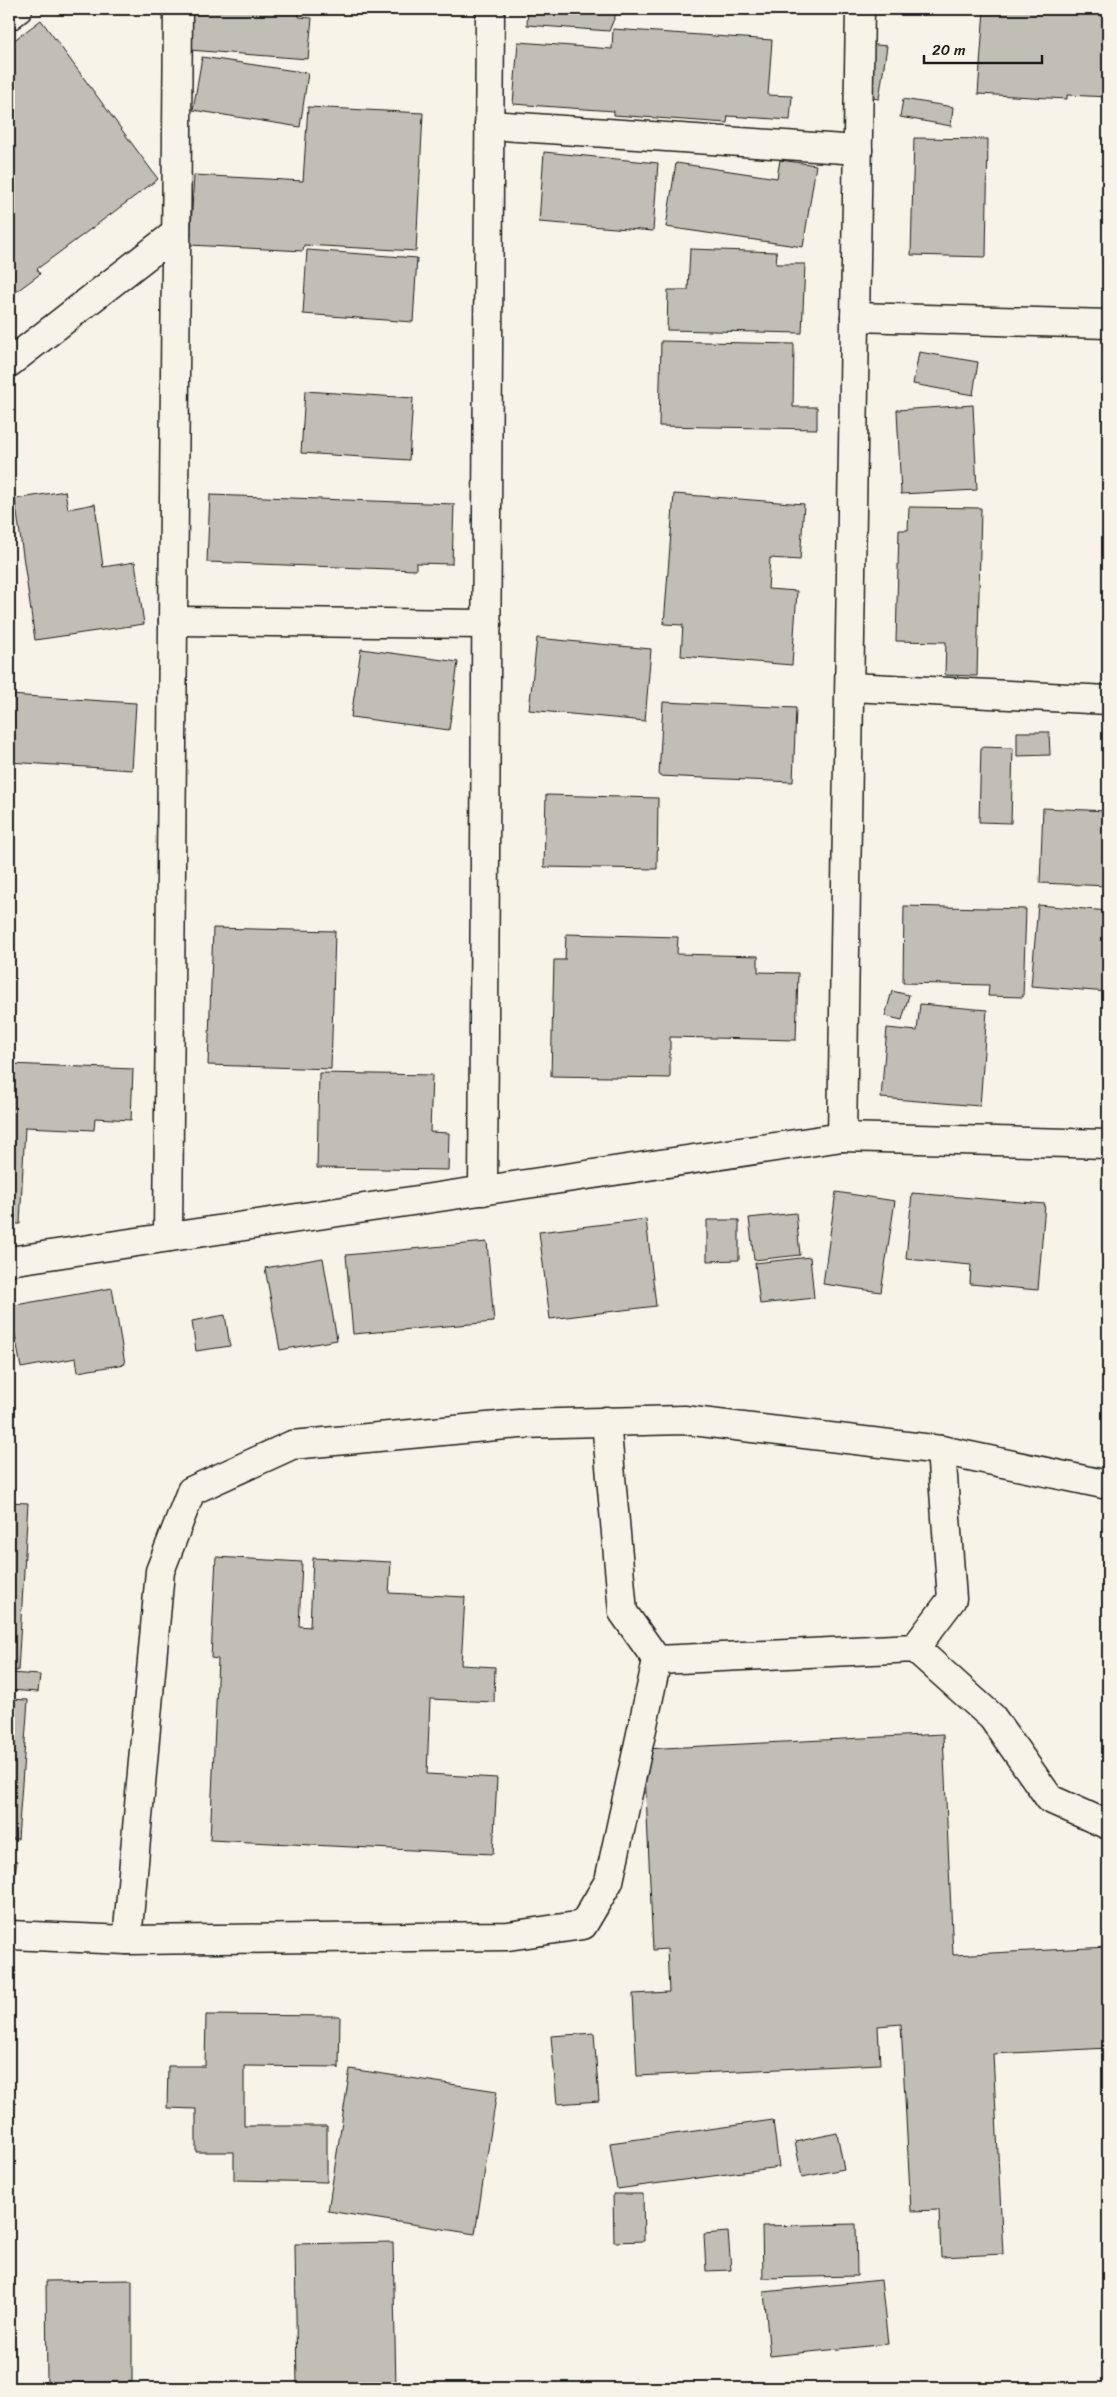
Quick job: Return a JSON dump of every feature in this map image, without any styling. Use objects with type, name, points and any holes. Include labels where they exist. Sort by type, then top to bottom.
[{"type":"street","points":[[9,16],[18,9]]},
{"type":"street","points":[[168,1237],[178,9]]},
{"type":"street","points":[[483,1191],[490,9]]},
{"type":"street","points":[[842,1137],[851,688],[860,9]]},
{"type":"street","points":[[490,125],[858,150]]},
{"type":"street","points":[[9,363],[176,233]]},
{"type":"street","points":[[855,317],[1108,324]]},
{"type":"street","points":[[173,621],[487,624]]},
{"type":"street","points":[[851,688],[1108,700]]},
{"type":"street","points":[[9,1261],[842,1137],[1108,1144]]},
{"type":"street","points":[[128,1940],[160,1571],[191,1491],[292,1445],[519,1424],[684,1420],[940,1450],[1108,1485]]},
{"type":"street","points":[[9,1935],[128,1940],[508,1936],[583,1925],[609,1881],[657,1660],[623,1612],[606,1421]]},
{"type":"street","points":[[915,1648],[952,1599],[940,1450]]},
{"type":"street","points":[[657,1660],[915,1648],[992,1717],[1050,1799],[1108,1825]]},
{"type":"building","points":[[193,9],[300,9],[299,17],[312,18],[308,59],[189,50]]},
{"type":"building","points":[[528,9],[618,9],[609,31],[527,25]]},
{"type":"building","points":[[984,9],[1108,9],[1108,97],[1067,95],[1067,99],[978,94]]},
{"type":"building","points":[[41,20],[158,179],[37,269],[40,274],[9,297],[9,44]]},
{"type":"building","points":[[613,29],[772,40],[768,95],[792,96],[790,120],[728,116],[727,123],[614,115],[614,111],[513,104],[518,42],[612,49]]},
{"type":"building","points":[[867,44],[887,46],[879,99],[860,96]]},
{"type":"building","points":[[202,57],[308,73],[300,127],[193,110]]},
{"type":"building","points":[[903,99],[953,107],[951,126],[900,117]]},
{"type":"building","points":[[308,107],[423,113],[416,251],[304,245],[303,251],[190,245],[194,175],[303,181]]},
{"type":"building","points":[[914,138],[988,139],[986,257],[911,255]]},
{"type":"building","points":[[544,152],[658,163],[653,231],[539,222]]},
{"type":"building","points":[[780,160],[816,165],[803,247],[666,227],[676,163],[777,178]]},
{"type":"building","points":[[690,249],[777,252],[776,264],[805,264],[802,333],[667,330],[668,290],[688,290]]},
{"type":"building","points":[[307,250],[417,258],[413,322],[303,314]]},
{"type":"building","points":[[661,341],[794,344],[793,407],[817,407],[817,429],[659,426]]},
{"type":"building","points":[[919,352],[978,362],[973,395],[913,384]]},
{"type":"building","points":[[305,391],[413,398],[409,460],[301,453]]},
{"type":"building","points":[[973,405],[977,490],[901,494],[897,410]]},
{"type":"building","points":[[65,491],[68,509],[95,504],[103,567],[135,562],[144,624],[35,640],[15,499]]},
{"type":"building","points":[[674,494],[804,504],[800,560],[770,558],[768,589],[797,591],[792,665],[681,656],[683,625],[664,624]]},
{"type":"building","points":[[210,495],[454,504],[452,564],[416,563],[416,570],[207,562]]},
{"type":"building","points":[[909,507],[981,508],[977,676],[945,675],[946,642],[896,641],[899,530],[908,530]]},
{"type":"building","points":[[537,638],[651,649],[645,721],[529,710]]},
{"type":"building","points":[[361,649],[458,662],[449,730],[351,717]]},
{"type":"building","points":[[9,659],[12,659],[9,685]]},
{"type":"building","points":[[9,695],[136,703],[132,770],[9,762]]},
{"type":"building","points":[[663,702],[796,708],[793,782],[659,776]]},
{"type":"building","points":[[1017,732],[1049,732],[1050,755],[1017,756]]},
{"type":"building","points":[[981,747],[1013,748],[1011,823],[979,822]]},
{"type":"building","points":[[546,795],[658,798],[657,869],[544,867]]},
{"type":"building","points":[[1043,808],[1108,811],[1108,886],[1040,883]]},
{"type":"building","points":[[1038,905],[1108,911],[1108,992],[1031,986]]},
{"type":"building","points":[[904,906],[1026,909],[1023,997],[988,996],[989,985],[903,983]]},
{"type":"building","points":[[213,928],[335,931],[331,1069],[208,1065]]},
{"type":"building","points":[[566,934],[678,937],[677,954],[758,956],[758,972],[798,973],[796,1040],[670,1037],[670,1078],[551,1076],[554,960],[565,960]]},
{"type":"building","points":[[892,991],[909,995],[902,1020],[885,1016]]},
{"type":"building","points":[[920,1004],[987,1010],[980,1106],[881,1098],[887,1028],[917,1031]]},
{"type":"building","points":[[9,1064],[133,1069],[131,1120],[95,1118],[94,1130],[25,1127],[20,1224],[9,1224]]},
{"type":"building","points":[[319,1073],[432,1075],[430,1132],[449,1133],[448,1170],[317,1168]]},
{"type":"building","points":[[836,1192],[895,1201],[881,1292],[823,1284]]},
{"type":"building","points":[[912,1193],[1045,1204],[1038,1290],[970,1284],[971,1265],[906,1259]]},
{"type":"building","points":[[796,1213],[800,1255],[754,1260],[749,1218]]},
{"type":"building","points":[[646,1219],[656,1306],[550,1319],[539,1232]]},
{"type":"building","points":[[707,1220],[739,1220],[739,1260],[707,1261]]},
{"type":"building","points":[[487,1242],[494,1322],[353,1334],[346,1255]]},
{"type":"building","points":[[810,1257],[814,1298],[760,1304],[755,1263]]},
{"type":"building","points":[[323,1258],[337,1340],[280,1350],[265,1268]]},
{"type":"building","points":[[112,1288],[125,1364],[78,1372],[76,1358],[21,1368],[10,1306]]},
{"type":"building","points":[[225,1315],[230,1346],[196,1351],[192,1321]]},
{"type":"building","points":[[9,1502],[28,1503],[18,1671],[9,1670]]},
{"type":"building","points":[[216,1557],[302,1562],[299,1626],[310,1627],[313,1558],[391,1562],[389,1593],[465,1597],[461,1665],[495,1667],[494,1702],[430,1699],[427,1774],[497,1778],[493,1854],[210,1840],[218,1659],[211,1658]]},
{"type":"building","points":[[9,1673],[40,1675],[38,1692],[9,1690]]},
{"type":"building","points":[[9,1699],[28,1700],[18,1839],[9,1839]]},
{"type":"building","points":[[943,1734],[953,1955],[1108,1947],[1108,2048],[993,2054],[1003,2254],[941,2257],[939,2210],[911,2211],[901,2024],[878,2026],[880,2064],[637,2076],[633,1994],[669,1992],[667,1949],[653,1950],[644,1749]]},
{"type":"building","points":[[9,1860],[17,1861],[13,1886],[9,1885]]},
{"type":"building","points":[[206,2015],[340,2016],[339,2069],[338,2067],[244,2066],[244,2126],[327,2126],[327,2182],[234,2180],[234,2152],[196,2152],[196,2109],[167,2108],[168,2066],[205,2066]]},
{"type":"building","points":[[594,2033],[599,2101],[557,2104],[551,2036]]},
{"type":"building","points":[[350,2069],[497,2091],[475,2234],[328,2211]]},
{"type":"building","points":[[773,2120],[779,2167],[617,2189],[610,2143]]},
{"type":"building","points":[[837,2133],[844,2169],[802,2177],[795,2142]]},
{"type":"building","points":[[613,2194],[643,2194],[644,2241],[614,2242]]},
{"type":"building","points":[[856,2224],[857,2276],[763,2278],[762,2226]]},
{"type":"building","points":[[728,2232],[731,2270],[706,2271],[704,2234]]},
{"type":"building","points":[[393,2242],[396,2388],[297,2388],[295,2244]]},
{"type":"building","points":[[132,2280],[132,2382],[47,2383],[46,2281]]},
{"type":"building","points":[[881,2280],[888,2344],[770,2356],[764,2292]]}]
